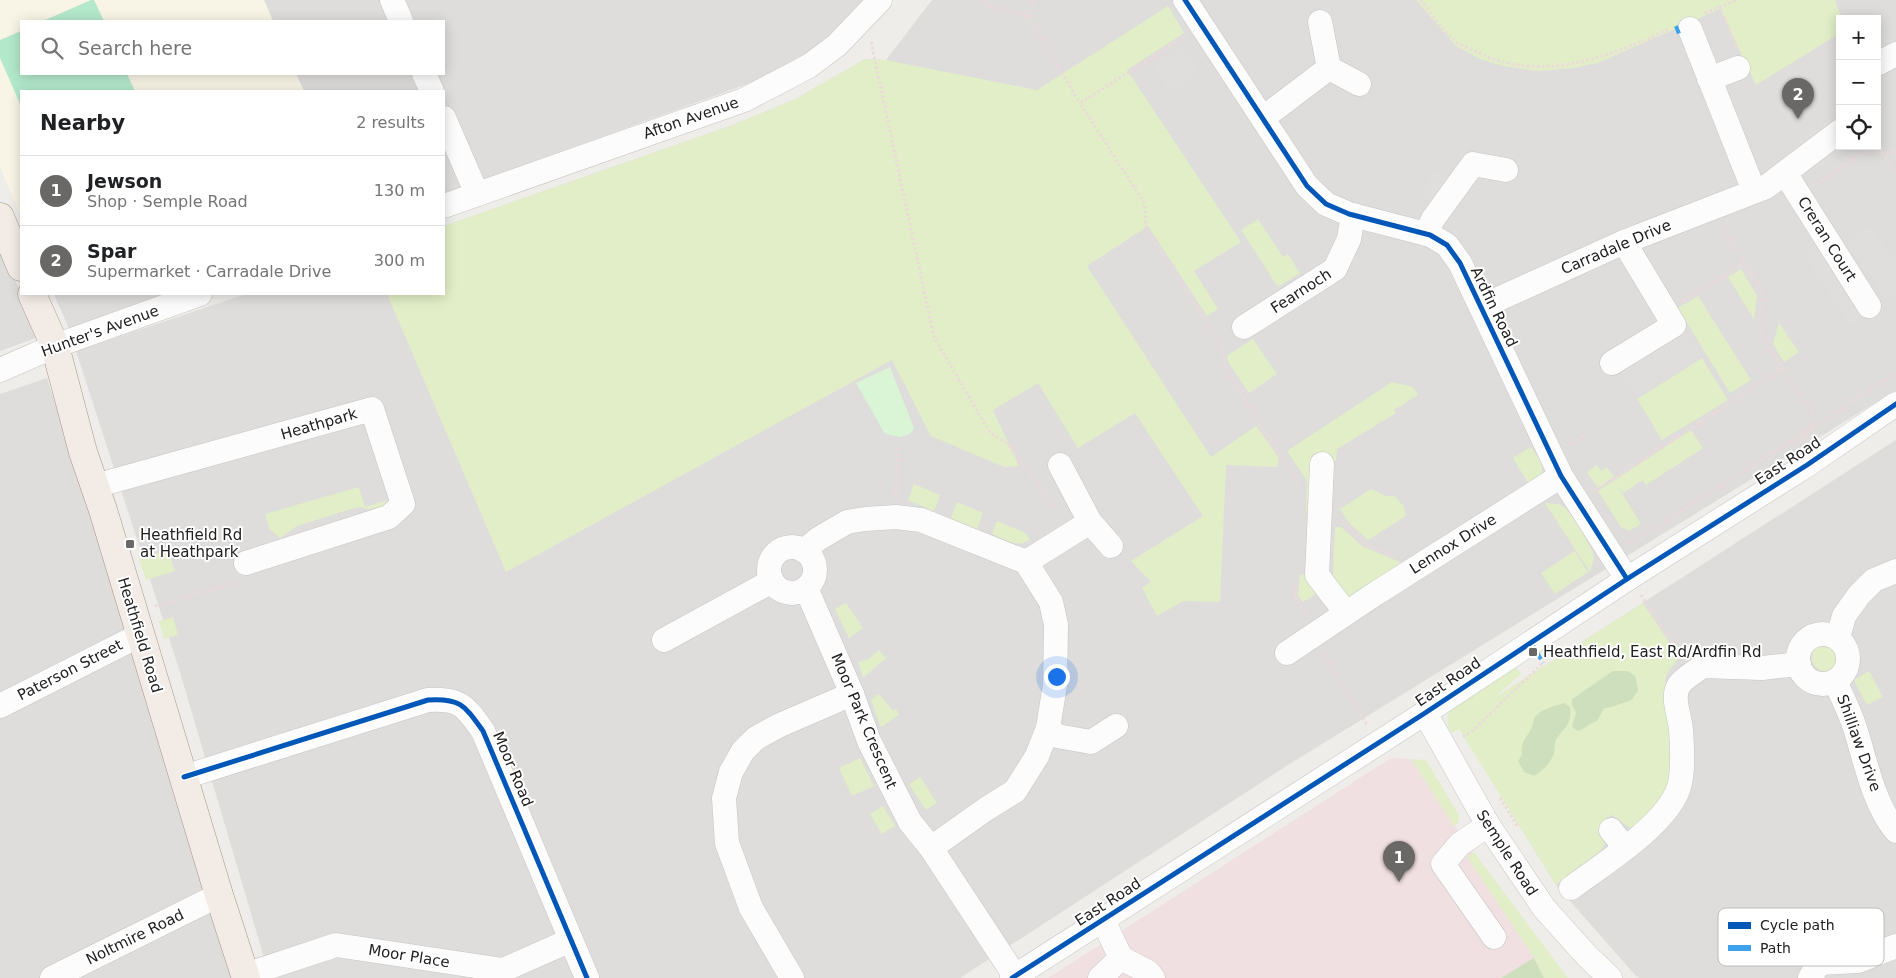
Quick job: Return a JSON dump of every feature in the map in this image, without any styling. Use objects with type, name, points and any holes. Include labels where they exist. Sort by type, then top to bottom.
[{"type":"main road","points":[[0,217],[20,265]]},
{"type":"main road","name":"Heathfield Road","points":[[32,295],[55,346],[83,452],[245,976]]},
{"type":"street","points":[[392,0],[402,20]]},
{"type":"street","name":"Ardfin Road","points":[[1185,0],[1307,186],[1326,204],[1352,215],[1426,234],[1447,245],[1460,263],[1561,476],[1627,579]]},
{"type":"street","name":"Afton Avenue","points":[[477,194],[744,100],[809,66],[836,45],[873,8]]},
{"type":"street","points":[[1320,22],[1329,68]]},
{"type":"street","points":[[1690,24],[1709,79],[1754,191]]},
{"type":"street","points":[[1881,62],[1896,54]]},
{"type":"street","points":[[1329,68],[1359,84]]},
{"type":"street","points":[[1263,118],[1329,68]]},
{"type":"street","points":[[1709,79],[1738,68]]},
{"type":"street","points":[[424,75],[432,90]]},
{"type":"street","points":[[445,120],[477,194],[445,206]]},
{"type":"street","name":"Carradale Drive","points":[[1481,307],[1624,242],[1766,187],[1836,134]]},
{"type":"street","points":[[1426,234],[1433,219],[1473,164],[1506,170]]},
{"type":"street","name":"Creran Court","points":[[1785,173],[1869,306]]},
{"type":"street","name":"Fearnoch","points":[[1244,328],[1335,269],[1349,239],[1352,215]]},
{"type":"street","points":[[1612,363],[1674,325],[1624,242]]},
{"type":"street","name":"Hunter's Avenue","points":[[0,370],[55,346],[197,295]]},
{"type":"street","name":"East Road","points":[[1014,977],[1425,713],[1627,579],[1806,465],[1896,404]]},
{"type":"street","name":"Heathpark","points":[[95,486],[372,409],[403,504],[389,517],[246,563]]},
{"type":"street","points":[[1322,464],[1317,575],[1346,613]]},
{"type":"street","points":[[1060,465],[1082,527],[1110,546]]},
{"type":"street","name":"Lennox Drive","points":[[1287,653],[1346,613],[1561,476]]},
{"type":"street","points":[[804,551],[818,539],[847,522],[896,517],[921,520],[1026,562],[1051,602],[1056,625],[1055,685],[1048,728],[1037,756],[1015,791],[931,848]]},
{"type":"street","points":[[1026,562],[1082,527]]},
{"type":"street","points":[[787,548],[795,548],[804,551],[812,560],[815,571],[814,578],[806,588],[798,592],[786,592],[776,587],[772,581],[769,569],[772,558],[778,552],[787,548]]},
{"type":"street","points":[[1571,888],[1618,839],[1656,821],[1670,807],[1679,787],[1681,729],[1675,696],[1680,684],[1703,666],[1762,668],[1799,664],[1800,650],[1810,638],[1824,634],[1838,638],[1844,616],[1859,595],[1874,580],[1896,570],[1896,557]]},
{"type":"street","points":[[664,640],[772,581]]},
{"type":"street","name":"Moor Park Crescent","points":[[806,588],[852,694],[869,741],[910,822],[931,848],[1014,977]]},
{"type":"street","name":"Paterson Street","points":[[0,706],[140,635]]},
{"type":"street","name":"Shilliaw Drive","points":[[1799,664],[1802,671],[1813,682],[1828,684],[1835,682],[1842,676],[1848,661],[1848,652],[1838,638]]},
{"type":"street","name":"Shilliaw Drive","points":[[1835,682],[1854,726],[1874,787],[1890,806],[1888,821],[1896,831]]},
{"type":"street","points":[[792,978],[751,908],[727,843],[724,798],[731,772],[743,751],[756,738],[780,725],[852,694]]},
{"type":"street","name":"Moor Road","points":[[184,777],[428,700],[447,699],[467,709],[483,731],[588,978]]},
{"type":"street","name":"Semple Road","points":[[1425,713],[1488,825],[1544,908],[1586,956],[1610,978]]},
{"type":"street","points":[[1048,728],[1057,736],[1091,742],[1116,726]]},
{"type":"street","points":[[1488,825],[1460,844],[1443,864],[1494,937]]},
{"type":"street","name":"Noltmire Road","points":[[52,978],[219,896]]},
{"type":"street","points":[[1103,920],[1121,958],[1148,972],[1153,978]]},
{"type":"street","name":"Moor Place","points":[[245,976],[336,945],[503,970],[571,940]]},
{"type":"street","points":[[1884,951],[1896,946]]},
{"type":"street","points":[[1100,978],[1121,958]]},
{"type":"path","points":[[983,0],[986,5],[1028,17],[1080,103],[1145,204],[1146,230],[1222,346],[1224,367],[1298,482],[1298,490]]},
{"type":"path","points":[[1028,17],[1034,0]]},
{"type":"path","points":[[1420,0],[1456,41],[1489,57],[1523,66],[1564,65],[1602,57],[1690,24],[1737,0]]},
{"type":"path","points":[[1720,7],[1744,65],[1738,68]]},
{"type":"path","points":[[873,8],[934,337],[990,433],[1007,442],[1082,527]]},
{"type":"path","points":[[1080,103],[1202,26]]},
{"type":"path","points":[[1800,196],[1867,150]]},
{"type":"path","points":[[1880,150],[1896,174]]},
{"type":"path","points":[[1882,153],[1896,152]]},
{"type":"path","points":[[1718,220],[1763,292],[1762,338],[1813,413],[1810,428],[1795,446]]},
{"type":"path","points":[[1666,312],[1744,263]]},
{"type":"path","points":[[1594,491],[1782,369]]},
{"type":"path","points":[[1626,540],[1632,543],[1896,373]]},
{"type":"path","points":[[1568,446],[1586,434]]},
{"type":"path","points":[[1564,439],[1573,453]]},
{"type":"path","points":[[896,517],[898,445]]},
{"type":"path","points":[[1590,484],[1599,499]]},
{"type":"path","points":[[1320,515],[1336,515],[1367,545],[1398,557]]},
{"type":"path","points":[[150,608],[232,584],[246,563]]},
{"type":"path","points":[[1627,579],[1642,596],[1679,655],[1694,672]]},
{"type":"path","points":[[1634,602],[1642,596]]},
{"type":"path","points":[[1312,636],[1370,730]]},
{"type":"path","points":[[1468,746],[1462,737],[1473,730],[1543,663],[1551,658]]},
{"type":"path","points":[[1499,796],[1519,829]]},
{"type":"shaded area","points":[[0,0],[264,0],[273,20],[20,20],[20,75],[296,75],[304,90],[20,90],[20,214],[0,167]]},
{"type":"shaded area","points":[[264,0],[867,0],[825,42],[786,70],[445,194],[445,90],[304,90],[296,75],[445,75],[445,20],[273,20]]},
{"type":"shaded area","points":[[932,0],[1896,0],[1896,390],[1288,765],[960,978],[270,978],[179,669],[76,351],[243,295],[445,295],[445,226],[730,126],[794,100],[865,59],[886,60]]},
{"type":"shaded area","points":[[1182,46],[1200,72],[1170,92],[1152,66]]},
{"type":"shaded area","points":[[1836,115],[1836,150],[1847,150],[1810,172],[1792,142]]},
{"type":"shaded area","points":[[1435,170],[1448,178],[1431,202],[1418,194]]},
{"type":"shaded area","points":[[1870,225],[1896,261],[1896,295],[1887,301],[1846,241]]},
{"type":"shaded area","points":[[1822,240],[1870,314],[1851,327],[1802,253]]},
{"type":"shaded area","points":[[0,245],[39,337],[0,351]]},
{"type":"shaded area","points":[[54,295],[167,295],[70,331]]},
{"type":"shaded area","points":[[1681,324],[1702,357],[1637,398],[1616,366]]},
{"type":"shaded area","points":[[47,378],[236,978],[0,978],[0,394]]},
{"type":"shaded area","points":[[1896,440],[1896,978],[1640,978],[1635,975],[1556,885],[1456,723]]},
{"type":"shaded area","points":[[1391,758],[1411,759],[1541,958],[1504,978],[1048,978]]},
{"type":"green space","points":[[94,0],[104,20],[45,20]]},
{"type":"green space","points":[[1416,0],[1835,0],[1841,15],[1836,15],[1836,35],[1756,85],[1720,9],[1598,63],[1573,68],[1538,71],[1503,66],[1480,59],[1456,46]]},
{"type":"green space","points":[[1168,6],[1184,33],[1127,70],[1241,242],[1194,271],[1218,309],[1207,316],[1148,226],[1087,266],[1211,457],[1256,426],[1279,458],[1277,467],[1226,465],[1220,602],[1183,601],[1157,616],[1142,588],[1151,582],[1131,561],[1203,516],[1135,413],[1078,448],[1038,383],[993,410],[1019,466],[1004,467],[931,436],[892,360],[506,572],[387,295],[445,295],[445,226],[730,126],[794,100],[865,59],[886,60],[1037,90]]},
{"type":"green space","points":[[20,31],[20,75],[127,75],[135,90],[20,90],[20,104],[0,58],[0,40]]},
{"type":"green space","points":[[1258,219],[1283,257],[1288,254],[1300,273],[1278,287],[1241,230]]},
{"type":"green space","points":[[1741,269],[1757,296],[1754,319],[1728,277]]},
{"type":"green space","points":[[1698,296],[1751,380],[1730,393],[1678,308]]},
{"type":"green space","points":[[1779,323],[1799,352],[1784,362],[1773,344]]},
{"type":"green space","points":[[1253,339],[1277,374],[1249,393],[1227,360],[1228,355]]},
{"type":"green space","points":[[1702,358],[1728,400],[1662,440],[1637,399]]},
{"type":"green space","points":[[890,367],[914,428],[910,434],[900,437],[885,434],[856,383]]},
{"type":"green space","points":[[1392,382],[1413,387],[1418,395],[1394,410],[1396,413],[1337,449],[1336,461],[1318,460],[1316,513],[1306,513],[1307,481],[1287,451]]},
{"type":"green space","points":[[1691,430],[1703,448],[1646,485],[1643,480],[1623,493],[1615,482],[1641,524],[1629,531],[1621,527],[1598,491]]},
{"type":"green space","points":[[1531,447],[1541,463],[1542,472],[1530,486],[1513,458]]},
{"type":"green space","points":[[1597,465],[1601,471],[1607,467],[1614,477],[1598,488],[1587,472]]},
{"type":"green space","points":[[914,484],[940,495],[934,511],[908,500]]},
{"type":"green space","points":[[359,487],[365,507],[388,500],[383,506],[371,509],[358,507],[297,526],[280,538],[270,530],[265,514]]},
{"type":"green space","points":[[1371,489],[1385,496],[1395,496],[1404,507],[1406,516],[1368,540],[1350,524],[1340,509]]},
{"type":"green space","points":[[957,502],[983,513],[977,529],[951,518]]},
{"type":"green space","points":[[1545,503],[1562,506],[1575,521],[1593,553],[1590,572]]},
{"type":"green space","points":[[997,521],[1026,533],[1030,540],[1015,543],[992,534]]},
{"type":"green space","points":[[1335,527],[1341,527],[1362,546],[1402,563],[1347,599],[1334,581],[1333,575]]},
{"type":"green space","points":[[168,550],[175,571],[146,580],[139,559]]},
{"type":"green space","points":[[1575,551],[1588,572],[1555,594],[1541,573]]},
{"type":"green space","points":[[1300,574],[1312,575],[1321,591],[1303,602],[1298,595]]},
{"type":"green space","points":[[846,603],[863,628],[849,638],[835,609]]},
{"type":"green space","points":[[1643,603],[1679,657],[1668,672],[1665,680],[1670,705],[1675,765],[1663,803],[1635,830],[1612,815],[1606,818],[1603,824],[1608,838],[1601,850],[1556,885],[1459,729],[1452,733],[1450,730],[1448,722],[1449,710],[1527,659],[1516,667],[1521,674],[1494,698]]},
{"type":"green space","points":[[173,617],[178,635],[164,639],[159,621]]},
{"type":"green space","points":[[1827,642],[1833,643],[1841,651],[1841,663],[1833,671],[1827,672],[1821,671],[1813,663],[1812,657],[1813,651],[1821,643]]},
{"type":"green space","points":[[879,650],[886,658],[863,678],[858,662],[869,659]]},
{"type":"green space","points":[[1613,671],[1628,671],[1635,676],[1638,690],[1629,701],[1604,708],[1597,721],[1578,731],[1572,727],[1576,712],[1572,705],[1572,699]]},
{"type":"green space","points":[[1869,671],[1883,697],[1867,705],[1854,680]]},
{"type":"green space","points":[[879,694],[893,711],[896,709],[899,715],[881,727],[871,700]]},
{"type":"green space","points":[[1564,703],[1570,707],[1570,718],[1568,724],[1556,740],[1551,760],[1534,776],[1524,772],[1518,761],[1522,755],[1525,738],[1531,729],[1535,717],[1544,710]]},
{"type":"green space","points":[[860,758],[874,786],[852,796],[839,768]]},
{"type":"green space","points":[[1411,759],[1426,760],[1459,815],[1458,823],[1454,826]]},
{"type":"green space","points":[[920,777],[937,803],[926,810],[909,784]]},
{"type":"green space","points":[[883,806],[895,826],[882,834],[870,814]]},
{"type":"green space","points":[[1474,852],[1568,978],[1544,978],[1534,958],[1467,857]]},
{"type":"green space","points":[[1534,958],[1544,978],[1501,978]]},
{"type":"marked path","points":[[1676,26],[1680,36]]},
{"type":"marked path","points":[[1531,642],[1543,663]]},
{"type":"cycle path","points":[[1185,0],[1307,186],[1326,204],[1349,214],[1430,235],[1447,245],[1460,263],[1561,476],[1627,579]]},
{"type":"cycle path","points":[[1012,978],[1425,713],[1627,579],[1807,465],[1896,404]]},
{"type":"cycle path","points":[[184,777],[428,700],[455,702],[471,715],[483,731],[587,978]]},
{"type":"place","name":"Spar","points":[[1798,119]]},
{"type":"place","name":"Heathfield Rd at Heathpark","points":[[130,544]]},
{"type":"place","name":"Heathfield, East Rd/Ardfin Rd","points":[[1533,652]]},
{"type":"place","name":"Jewson","points":[[1399,882]]}]
